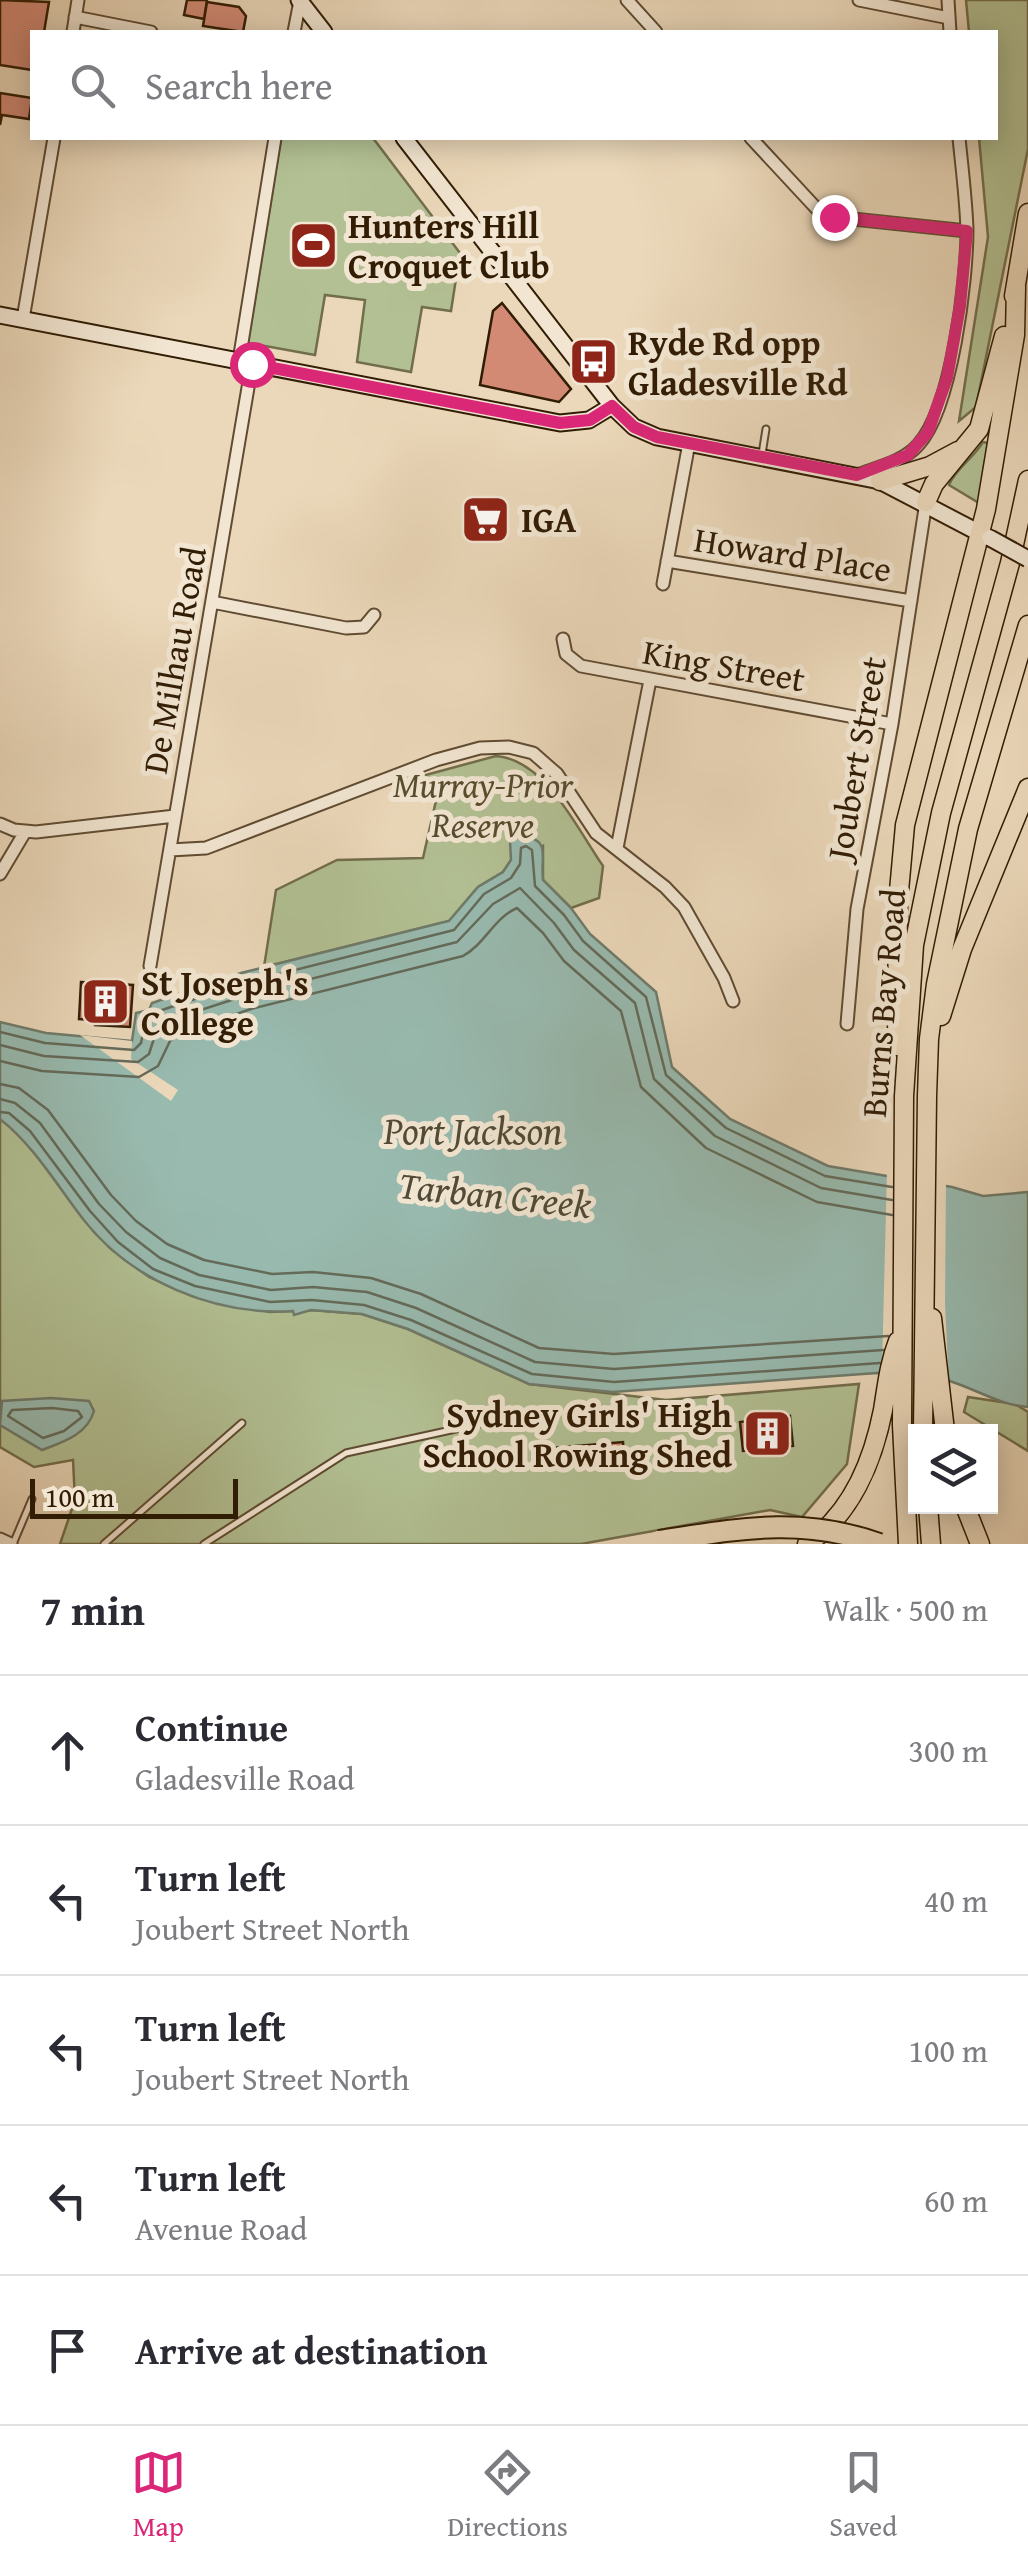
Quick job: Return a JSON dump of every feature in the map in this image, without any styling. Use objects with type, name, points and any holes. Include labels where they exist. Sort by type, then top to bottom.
[{"type":"highway","points":[[659,1541],[778,1525],[822,1528],[879,1544]]},
{"type":"main road","points":[[299,1],[322,30]]},
{"type":"main road","points":[[406,140],[612,406],[642,431],[880,481],[1028,559]]},
{"type":"main road","points":[[926,502],[939,477],[971,443],[984,414],[1016,287],[1028,213]]},
{"type":"main road","points":[[904,1096],[896,1033],[898,902],[904,825],[986,535],[1014,335],[1016,287]]},
{"type":"main road","points":[[0,315],[560,423],[590,420],[612,406]]},
{"type":"main road","points":[[880,481],[930,466],[971,443]]},
{"type":"main road","name":"Burns Bay Road","points":[[908,1544],[903,1326],[904,1096],[909,991],[922,895],[1010,563],[1028,480]]},
{"type":"main road","name":"Burns Bay Road","points":[[923,1424],[929,1039],[948,919],[968,829],[1028,626]]},
{"type":"main road","points":[[927,1096],[942,1013],[962,949],[1028,788]]},
{"type":"main road","points":[[926,1258],[945,1424]]},
{"type":"main road","points":[[807,1544],[840,1512],[869,1462],[889,1366],[903,1326]]},
{"type":"main road","points":[[928,1514],[931,1544]]},
{"type":"main road","points":[[968,1514],[980,1544]]},
{"type":"street","points":[[73,30],[78,0]]},
{"type":"street","points":[[627,0],[654,30]]},
{"type":"street","points":[[860,0],[949,18]]},
{"type":"street","points":[[948,0],[950,30]]},
{"type":"street","points":[[294,30],[299,1]]},
{"type":"street","points":[[75,17],[141,30]]},
{"type":"street","points":[[23,320],[54,140]]},
{"type":"street","name":"De Milhau Road","points":[[150,966],[212,602],[275,140]]},
{"type":"street","points":[[754,140],[816,208],[834,217],[967,231]]},
{"type":"street","points":[[857,475],[908,455],[928,432],[937,414],[954,342],[967,231],[959,140]]},
{"type":"street","name":"Howard Place","points":[[663,584],[689,443]]},
{"type":"street","name":"Joubert Street","points":[[847,1024],[857,909],[892,724],[926,502]]},
{"type":"street","name":"Howard Place","points":[[667,562],[911,601]]},
{"type":"street","points":[[212,602],[346,628],[364,626],[374,615]]},
{"type":"street","name":"King Street","points":[[563,639],[566,654],[582,666],[892,724]]},
{"type":"street","points":[[617,848],[650,680]]},
{"type":"street","points":[[170,850],[206,848],[436,760],[480,748],[509,747],[533,753],[557,774],[596,834],[684,907],[733,1001]]},
{"type":"street","points":[[0,824],[24,835],[175,816]]},
{"type":"street","points":[[0,874],[24,835]]},
{"type":"street","points":[[0,1539],[12,1544]]},
{"type":"lane","points":[[762,457],[766,429]]},
{"type":"lane","points":[[204,1544],[346,1453],[506,1418]]},
{"type":"lane","points":[[104,1544],[242,1423]]},
{"type":"lane","points":[[12,1544],[32,1499]]},
{"type":"green space","points":[[966,0],[1028,0],[1028,149],[976,407],[959,421],[988,237],[979,140],[998,140],[998,30],[969,30]]},
{"type":"green space","points":[[281,140],[375,140],[460,253],[451,311],[422,307],[411,372],[357,362],[365,300],[325,295],[315,355],[248,343]]},
{"type":"green space","points":[[983,442],[992,444],[979,503],[949,485]]},
{"type":"green space","name":"Murray-Prior Reserve","points":[[496,756],[514,760],[530,770],[571,816],[603,866],[599,898],[571,908],[543,880],[543,846],[511,860],[503,872],[478,887],[449,921],[264,967],[276,890],[337,860],[423,858],[440,783],[422,776]]},
{"type":"green space","points":[[0,1119],[23,1137],[82,1217],[111,1249],[149,1277],[192,1296],[270,1312],[362,1314],[408,1329],[529,1384],[666,1400],[859,1384],[847,1464],[802,1517],[770,1510],[581,1544],[60,1544],[75,1500],[73,1460],[34,1467],[0,1447]]},
{"type":"green space","points":[[968,1397],[1015,1404],[1028,1412],[1028,1451],[998,1433],[998,1424],[984,1424],[964,1412]]},
{"type":"water","name":"Port Jackson","points":[[522,835],[541,845],[543,880],[590,934],[656,992],[672,1067],[730,1119],[828,1166],[983,1196],[1028,1192],[1028,1407],[1006,1403],[943,1379],[902,1374],[613,1392],[529,1384],[408,1329],[362,1314],[311,1310],[294,1315],[293,1311],[264,1311],[205,1300],[150,1277],[103,1241],[35,1154],[0,1119],[0,1022],[46,1033],[132,1041],[136,1013],[149,1010],[152,1003],[241,973],[449,921],[478,887],[503,872],[511,860],[510,841]]},
{"type":"water","points":[[2,1401],[89,1401],[94,1411],[91,1419],[73,1436],[42,1450],[0,1425]]},
{"type":"pier","points":[[80,1035],[132,1041],[131,1059],[178,1090],[171,1101]]},
{"type":"pier","points":[[887,1171],[946,1181],[949,1386],[902,1379],[882,1368]]},
{"type":"building","points":[[0,0],[49,2],[44,30],[30,30],[30,70],[0,65]]},
{"type":"building","points":[[187,0],[207,0],[204,19],[184,15]]},
{"type":"building","points":[[207,2],[239,7],[246,16],[243,30],[203,26]]},
{"type":"building","points":[[0,93],[30,98],[29,119],[2,115],[0,125]]},
{"type":"building","points":[[502,303],[571,389],[559,402],[480,385],[493,311]]},
{"type":"building","name":"St Joseph's College","points":[[81,982],[133,985],[130,1027],[95,1025],[95,1020],[79,1019]]},
{"type":"building","name":"Sydney Girls' High School Rowing Shed","points":[[790,1416],[793,1446],[743,1451],[740,1422]]},
{"type":"building","points":[[623,1442],[624,1458],[555,1464],[553,1448]]},
{"type":"place","name":"Hunters Hill Croquet Club","points":[[313,245]]},
{"type":"place","name":"Ryde Rd opp Gladesville Rd","points":[[593,362]]},
{"type":"place","name":"IGA","points":[[486,519]]},
{"type":"place","name":"St Joseph's College","points":[[106,1002]]},
{"type":"place","name":"Sydney Girls' High School Rowing Shed","points":[[767,1434]]},
{"type":"route","points":[[252,364],[560,423],[590,420],[612,406],[634,427],[657,437],[857,475],[908,455],[928,432],[937,414],[960,306],[967,231],[834,217]]},
{"type":"water label","name":"Tarban Creek","points":[[495,1194]]}]
